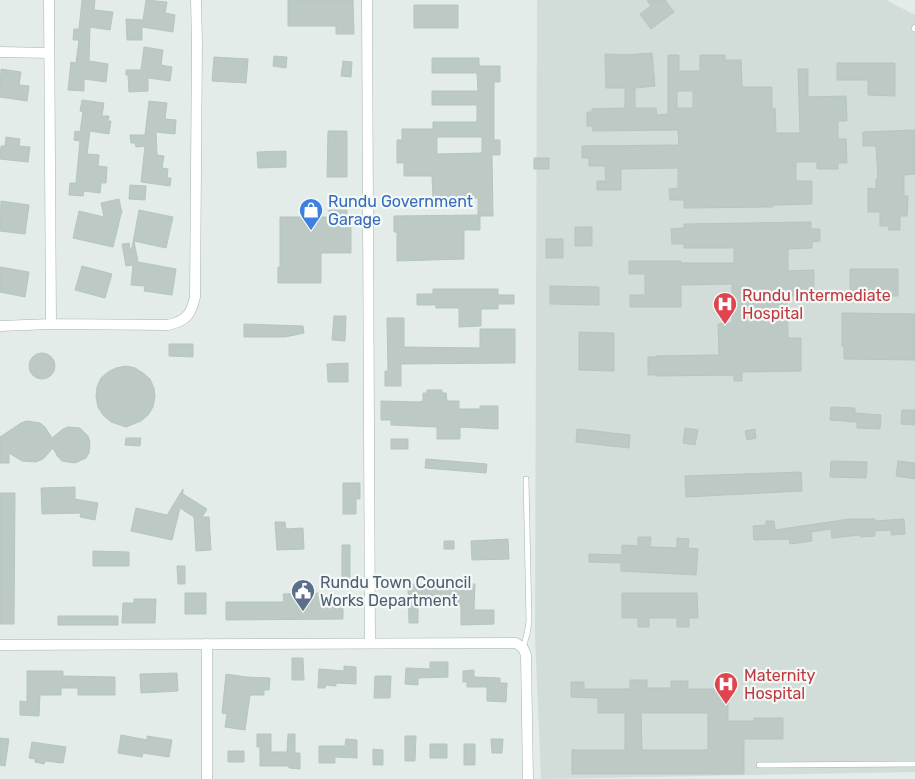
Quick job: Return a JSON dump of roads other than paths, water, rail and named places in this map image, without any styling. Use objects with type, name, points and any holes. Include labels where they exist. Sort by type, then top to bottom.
[{"type":"street","points":[[49,0],[51,324]]},
{"type":"street","points":[[0,326],[51,324],[168,325],[178,323],[192,309],[195,297],[196,0]]},
{"type":"street","points":[[367,0],[370,643]]},
{"type":"street","points":[[0,52],[49,53]]},
{"type":"street","points":[[0,645],[516,643],[523,648],[526,655],[528,779]]},
{"type":"street","points":[[207,644],[207,779]]},
{"type":"lane","points":[[523,648],[529,621],[526,479]]},
{"type":"lane","points":[[759,766],[915,764]]},
{"type":"place","name":"Rundu Government Garage","points":[[311,231]]},
{"type":"place","name":"Rundu Intermediate Hospital","points":[[725,325]]},
{"type":"place","name":"Rundu Town Council Works Department","points":[[303,612]]},
{"type":"place","name":"Maternity Hospital","points":[[726,705]]}]
